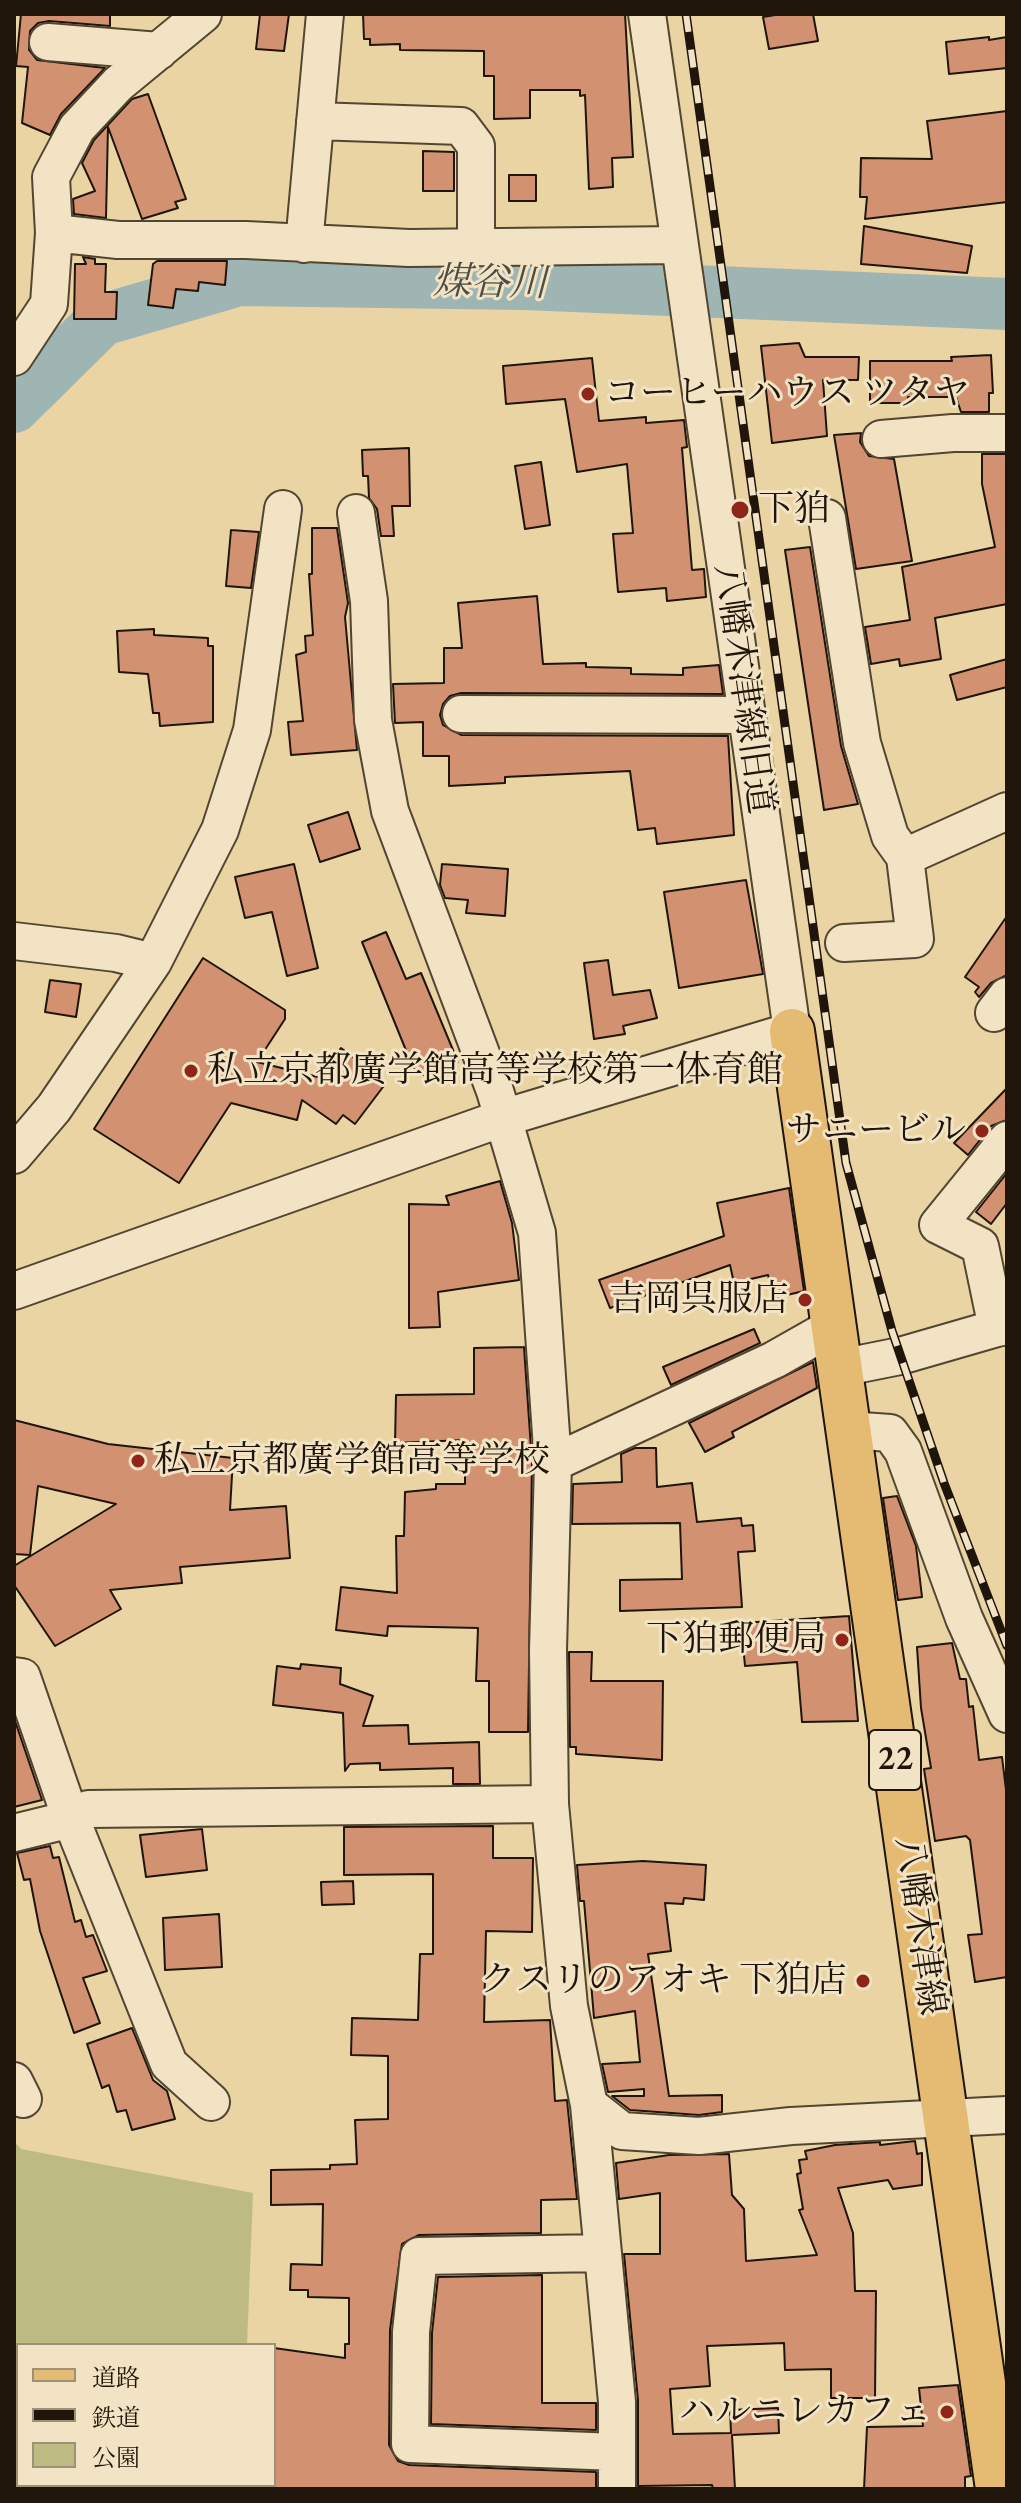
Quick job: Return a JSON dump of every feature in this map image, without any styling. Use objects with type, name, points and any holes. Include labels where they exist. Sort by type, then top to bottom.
[{"type":"main road","name":"八幡木津線","points":[[792,1031],[998,2489]]},
{"type":"street","points":[[14,357],[49,304],[54,233],[51,177],[77,128],[118,84],[203,14]]},
{"type":"street","points":[[304,244],[325,14]]},
{"type":"street","name":"八幡木津線旧道","points":[[647,14],[792,1031]]},
{"type":"street","points":[[48,42],[159,51]]},
{"type":"street","points":[[315,121],[461,126],[476,146],[476,247]]},
{"type":"street","points":[[54,233],[118,240],[680,253]]},
{"type":"street","points":[[881,439],[953,433],[1007,433]]},
{"type":"street","points":[[14,1155],[54,1108],[153,962],[220,830],[252,730],[283,509]]},
{"type":"street","points":[[356,513],[369,601],[373,720],[390,811],[503,1118],[537,1233],[553,1463],[548,1650],[550,1804],[569,2006],[589,2105],[617,2402],[617,2489]]},
{"type":"street","points":[[827,518],[862,743],[890,836],[905,857],[915,939],[844,943]]},
{"type":"street","points":[[461,714],[747,715]]},
{"type":"street","points":[[905,857],[1007,811]]},
{"type":"street","points":[[14,941],[116,953],[153,962]]},
{"type":"street","points":[[14,1291],[503,1118],[792,1031]]},
{"type":"street","points":[[840,1368],[900,1356],[1002,1327],[980,1246],[938,1225],[1007,1140]]},
{"type":"street","points":[[553,1463],[774,1360],[834,1326]]},
{"type":"street","points":[[848,1430],[890,1433],[903,1451],[964,1618],[1007,1714]]},
{"type":"street","points":[[14,1676],[22,1677],[71,1819],[169,2064],[211,2102]]},
{"type":"street","points":[[14,1833],[71,1819],[88,1809],[550,1804]]},
{"type":"street","points":[[589,2105],[622,2131],[699,2136],[805,2125],[1007,2115]]},
{"type":"street","points":[[603,2253],[419,2256],[411,2332],[410,2444],[617,2452]]},
{"type":"green space","points":[[14,2141],[21,2149],[253,2193],[247,2343],[16,2343],[16,2487],[242,2489],[14,2489]]},
{"type":"building","points":[[21,14],[110,14],[110,26],[49,21],[38,23],[30,31],[29,50],[37,60],[105,68],[61,114],[50,135],[22,123],[28,67],[16,66]]},
{"type":"building","points":[[260,14],[289,14],[284,51],[256,49]]},
{"type":"building","points":[[363,14],[625,14],[633,157],[612,158],[613,187],[589,189],[585,95],[580,96],[580,90],[530,90],[530,118],[494,119],[494,76],[484,76],[484,51],[400,50],[400,44],[370,45],[370,39],[364,39]]},
{"type":"building","points":[[813,14],[818,41],[769,49],[763,17]]},
{"type":"building","points":[[989,37],[989,40],[1007,37],[1007,68],[949,74],[946,42]]},
{"type":"building","points":[[148,94],[186,199],[175,202],[178,208],[142,219],[108,127],[106,218],[74,214],[73,199],[95,191],[82,163],[94,140],[132,99]]},
{"type":"building","points":[[1007,111],[1007,202],[865,219],[867,197],[860,197],[861,158],[932,159],[927,121]]},
{"type":"building","points":[[423,151],[454,152],[454,191],[423,191]]},
{"type":"building","points":[[509,175],[536,175],[536,201],[509,201]]},
{"type":"building","points":[[864,226],[972,246],[967,273],[861,264]]},
{"type":"building","points":[[83,257],[95,259],[95,264],[106,264],[105,292],[117,292],[116,319],[74,319],[75,264],[86,264]]},
{"type":"building","points":[[157,261],[227,261],[225,285],[199,282],[198,291],[176,289],[173,308],[148,305],[153,264]]},
{"type":"building","points":[[799,343],[805,357],[859,357],[858,380],[823,380],[827,436],[772,443],[761,346]]},
{"type":"building","points":[[991,355],[993,393],[989,393],[989,412],[961,412],[956,397],[908,397],[908,403],[870,403],[870,361],[952,361],[951,357]]},
{"type":"building","points":[[592,358],[599,421],[646,417],[646,423],[684,420],[687,447],[682,448],[692,570],[704,569],[706,597],[667,601],[666,588],[618,592],[613,534],[633,533],[627,464],[577,472],[565,399],[506,404],[503,366]]},
{"type":"building","points":[[861,433],[860,442],[869,456],[894,459],[912,561],[856,569],[834,435]]},
{"type":"building","points":[[409,448],[410,506],[392,506],[394,536],[381,536],[377,509],[369,498],[368,476],[363,476],[362,450]]},
{"type":"building","points":[[982,454],[1007,454],[1007,604],[935,618],[941,659],[900,666],[899,659],[871,664],[865,627],[910,620],[902,567],[995,547],[982,484]]},
{"type":"building","points":[[541,462],[550,525],[525,529],[515,466]]},
{"type":"building","points":[[312,528],[337,528],[348,603],[345,617],[357,750],[291,755],[288,722],[303,721],[296,655],[306,652],[305,636],[313,635],[309,574],[312,574]]},
{"type":"building","points":[[231,530],[259,532],[251,588],[226,586]]},
{"type":"building","points":[[810,547],[841,746],[858,804],[824,810],[785,550]]},
{"type":"building","points":[[537,596],[543,664],[586,663],[586,667],[631,668],[631,674],[683,675],[683,668],[719,665],[723,694],[461,693],[450,696],[443,704],[440,715],[443,725],[461,735],[728,736],[734,835],[657,844],[655,828],[638,830],[630,771],[505,777],[505,783],[449,786],[449,756],[423,756],[423,722],[395,723],[393,684],[444,683],[444,648],[462,648],[458,603]]},
{"type":"building","points":[[154,629],[154,635],[208,638],[208,646],[213,646],[213,722],[160,726],[159,713],[153,713],[148,674],[119,672],[117,631]]},
{"type":"building","points":[[1007,659],[1007,687],[957,700],[950,675]]},
{"type":"building","points":[[348,812],[360,849],[320,862],[308,825]]},
{"type":"building","points":[[294,864],[318,968],[287,976],[272,912],[245,918],[235,877]]},
{"type":"building","points":[[442,864],[508,869],[505,916],[466,913],[468,900],[445,898],[440,885]]},
{"type":"building","points":[[746,880],[763,974],[679,988],[664,892]]},
{"type":"building","points":[[1007,916],[1007,975],[991,983],[979,997],[975,992],[979,987],[965,977]]},
{"type":"building","points":[[386,932],[406,979],[421,973],[458,1062],[426,1075],[416,1075],[362,942]]},
{"type":"building","name":"私立京都廣学館高等学校第一体育館","points":[[203,958],[285,1010],[285,1019],[257,1062],[318,1077],[341,1048],[386,1083],[355,1124],[343,1115],[336,1124],[302,1100],[297,1120],[231,1103],[179,1183],[94,1129]]},
{"type":"building","points":[[608,960],[613,995],[650,990],[657,1018],[623,1026],[625,1034],[594,1039],[584,963]]},
{"type":"building","points":[[50,980],[81,984],[76,1017],[45,1012]]},
{"type":"building","name":"サニービル","points":[[1007,1088],[1007,1120],[991,1126],[968,1155],[954,1143]]},
{"type":"building","points":[[1007,1173],[1007,1203],[991,1224],[976,1212]]},
{"type":"building","points":[[500,1181],[512,1223],[519,1280],[438,1292],[440,1327],[409,1328],[409,1204],[449,1205],[446,1196]]},
{"type":"building","points":[[789,1188],[804,1291],[774,1298],[768,1275],[734,1283],[730,1265],[610,1308],[599,1280],[724,1236],[717,1203]]},
{"type":"building","points":[[754,1329],[760,1343],[671,1385],[663,1367]]},
{"type":"building","points":[[524,1347],[532,1463],[528,1732],[489,1732],[489,1681],[476,1681],[478,1628],[388,1626],[387,1636],[336,1630],[341,1587],[397,1593],[396,1536],[404,1536],[405,1492],[436,1489],[436,1484],[465,1484],[465,1440],[395,1443],[396,1395],[474,1394],[474,1348]]},
{"type":"building","points":[[813,1362],[817,1388],[732,1432],[734,1437],[705,1452],[689,1423]]},
{"type":"building","points":[[14,1420],[108,1444],[233,1458],[230,1510],[286,1506],[290,1558],[180,1567],[182,1583],[110,1590],[121,1609],[55,1646],[14,1585],[14,1566],[116,1504],[38,1486],[30,1555],[14,1554]]},
{"type":"building","points":[[635,1448],[656,1448],[657,1487],[692,1483],[697,1522],[741,1518],[742,1526],[753,1525],[755,1551],[738,1552],[742,1607],[620,1611],[620,1580],[682,1579],[680,1523],[572,1524],[573,1484],[622,1482],[621,1454]]},
{"type":"building","points":[[897,1496],[916,1546],[922,1597],[898,1600],[883,1498]]},
{"type":"building","points":[[849,1616],[858,1721],[802,1722],[797,1662],[745,1666],[741,1623]]},
{"type":"building","points":[[952,1643],[960,1679],[966,1679],[969,1707],[973,1706],[979,1760],[1002,1757],[1007,1798],[1007,1977],[975,1982],[968,1935],[982,1934],[970,1840],[966,1836],[935,1841],[924,1769],[931,1768],[921,1708],[917,1647]]},
{"type":"building","points":[[569,1652],[592,1652],[591,1681],[663,1681],[662,1760],[576,1754],[576,1747],[570,1747]]},
{"type":"building","points":[[301,1664],[341,1668],[340,1684],[373,1696],[363,1726],[408,1725],[409,1744],[479,1742],[480,1784],[453,1784],[453,1768],[380,1770],[380,1763],[350,1764],[345,1771],[343,1713],[273,1705],[277,1666],[300,1669]]},
{"type":"building","points":[[14,1718],[42,1800],[14,1807]]},
{"type":"building","points":[[493,1826],[493,1858],[533,1858],[532,1932],[486,1931],[484,2022],[550,2020],[555,2101],[567,2100],[577,2199],[541,2200],[541,2233],[419,2235],[402,2244],[390,2330],[389,2445],[398,2461],[409,2465],[596,2472],[596,2489],[274,2489],[276,2348],[345,2358],[345,2344],[349,2344],[349,2298],[308,2297],[308,2290],[290,2290],[291,2264],[322,2265],[323,2204],[271,2205],[271,2170],[330,2169],[330,2165],[357,2164],[355,2120],[388,2119],[388,2056],[351,2055],[352,2018],[418,2020],[420,1954],[433,1954],[433,1874],[344,1875],[344,1827]]},
{"type":"building","points":[[202,1829],[207,1870],[146,1877],[140,1835]]},
{"type":"building","points":[[50,1846],[53,1858],[59,1857],[75,1922],[81,1920],[86,1937],[93,1935],[107,1971],[83,1978],[100,2023],[74,2033],[40,1931],[30,1879],[24,1880],[17,1853]]},
{"type":"building","points":[[643,1861],[706,1865],[704,1900],[684,1898],[683,1904],[665,1903],[671,1951],[648,1954],[669,2096],[722,2095],[722,2112],[699,2115],[630,2110],[612,2096],[644,2096],[644,2089],[608,2092],[602,2064],[640,2062],[635,2011],[594,2018],[584,1901],[580,1901],[577,1865]]},
{"type":"building","points":[[353,1881],[354,1904],[322,1905],[321,1882]]},
{"type":"building","points":[[219,1914],[222,1967],[165,1970],[163,1918]]},
{"type":"building","points":[[132,2028],[153,2080],[167,2091],[175,2119],[132,2130],[126,2110],[117,2112],[109,2085],[102,2088],[87,2044]]},
{"type":"building","points":[[915,2141],[917,2154],[922,2153],[922,2185],[893,2189],[888,2180],[838,2188],[853,2233],[855,2291],[876,2291],[875,2398],[831,2398],[831,2369],[785,2370],[784,2343],[707,2346],[710,2386],[670,2389],[673,2434],[731,2433],[730,2410],[778,2408],[779,2433],[732,2435],[735,2489],[713,2489],[712,2485],[638,2486],[638,2400],[624,2254],[660,2254],[660,2193],[619,2199],[616,2163],[669,2155],[729,2154],[732,2195],[744,2209],[746,2261],[817,2255],[799,2210],[803,2209],[797,2174],[801,2173],[799,2160],[807,2159],[805,2151],[835,2145]]},
{"type":"building","points":[[542,2275],[542,2403],[596,2403],[596,2430],[431,2424],[432,2333],[438,2277]]},
{"type":"building","points":[[958,2385],[971,2476],[965,2477],[965,2489],[864,2489],[867,2427],[923,2426],[919,2388]]},
{"type":"waterway","name":"煤谷川","points":[[14,407],[102,320],[239,280],[525,284],[1007,304]]},
{"type":"railway","points":[[686,14],[846,1163],[892,1331],[944,1483],[1007,1646]]},
{"type":"place","name":"コーヒーハウス ツタヤ","points":[[588,394]]},
{"type":"place","name":"下狛","points":[[740,510]]},
{"type":"place","name":"私立京都廣学館高等学校第一体育館","points":[[191,1071]]},
{"type":"place","name":"サニービル","points":[[982,1131]]},
{"type":"place","name":"吉岡呉服店","points":[[805,1300]]},
{"type":"place","name":"私立京都廣学館高等学校","points":[[138,1461]]},
{"type":"place","name":"下狛郵便局","points":[[842,1640]]},
{"type":"place","name":"クスリのアオキ 下狛店","points":[[863,1981]]},
{"type":"place","name":"ハルニレカフェ","points":[[947,2412]]}]
